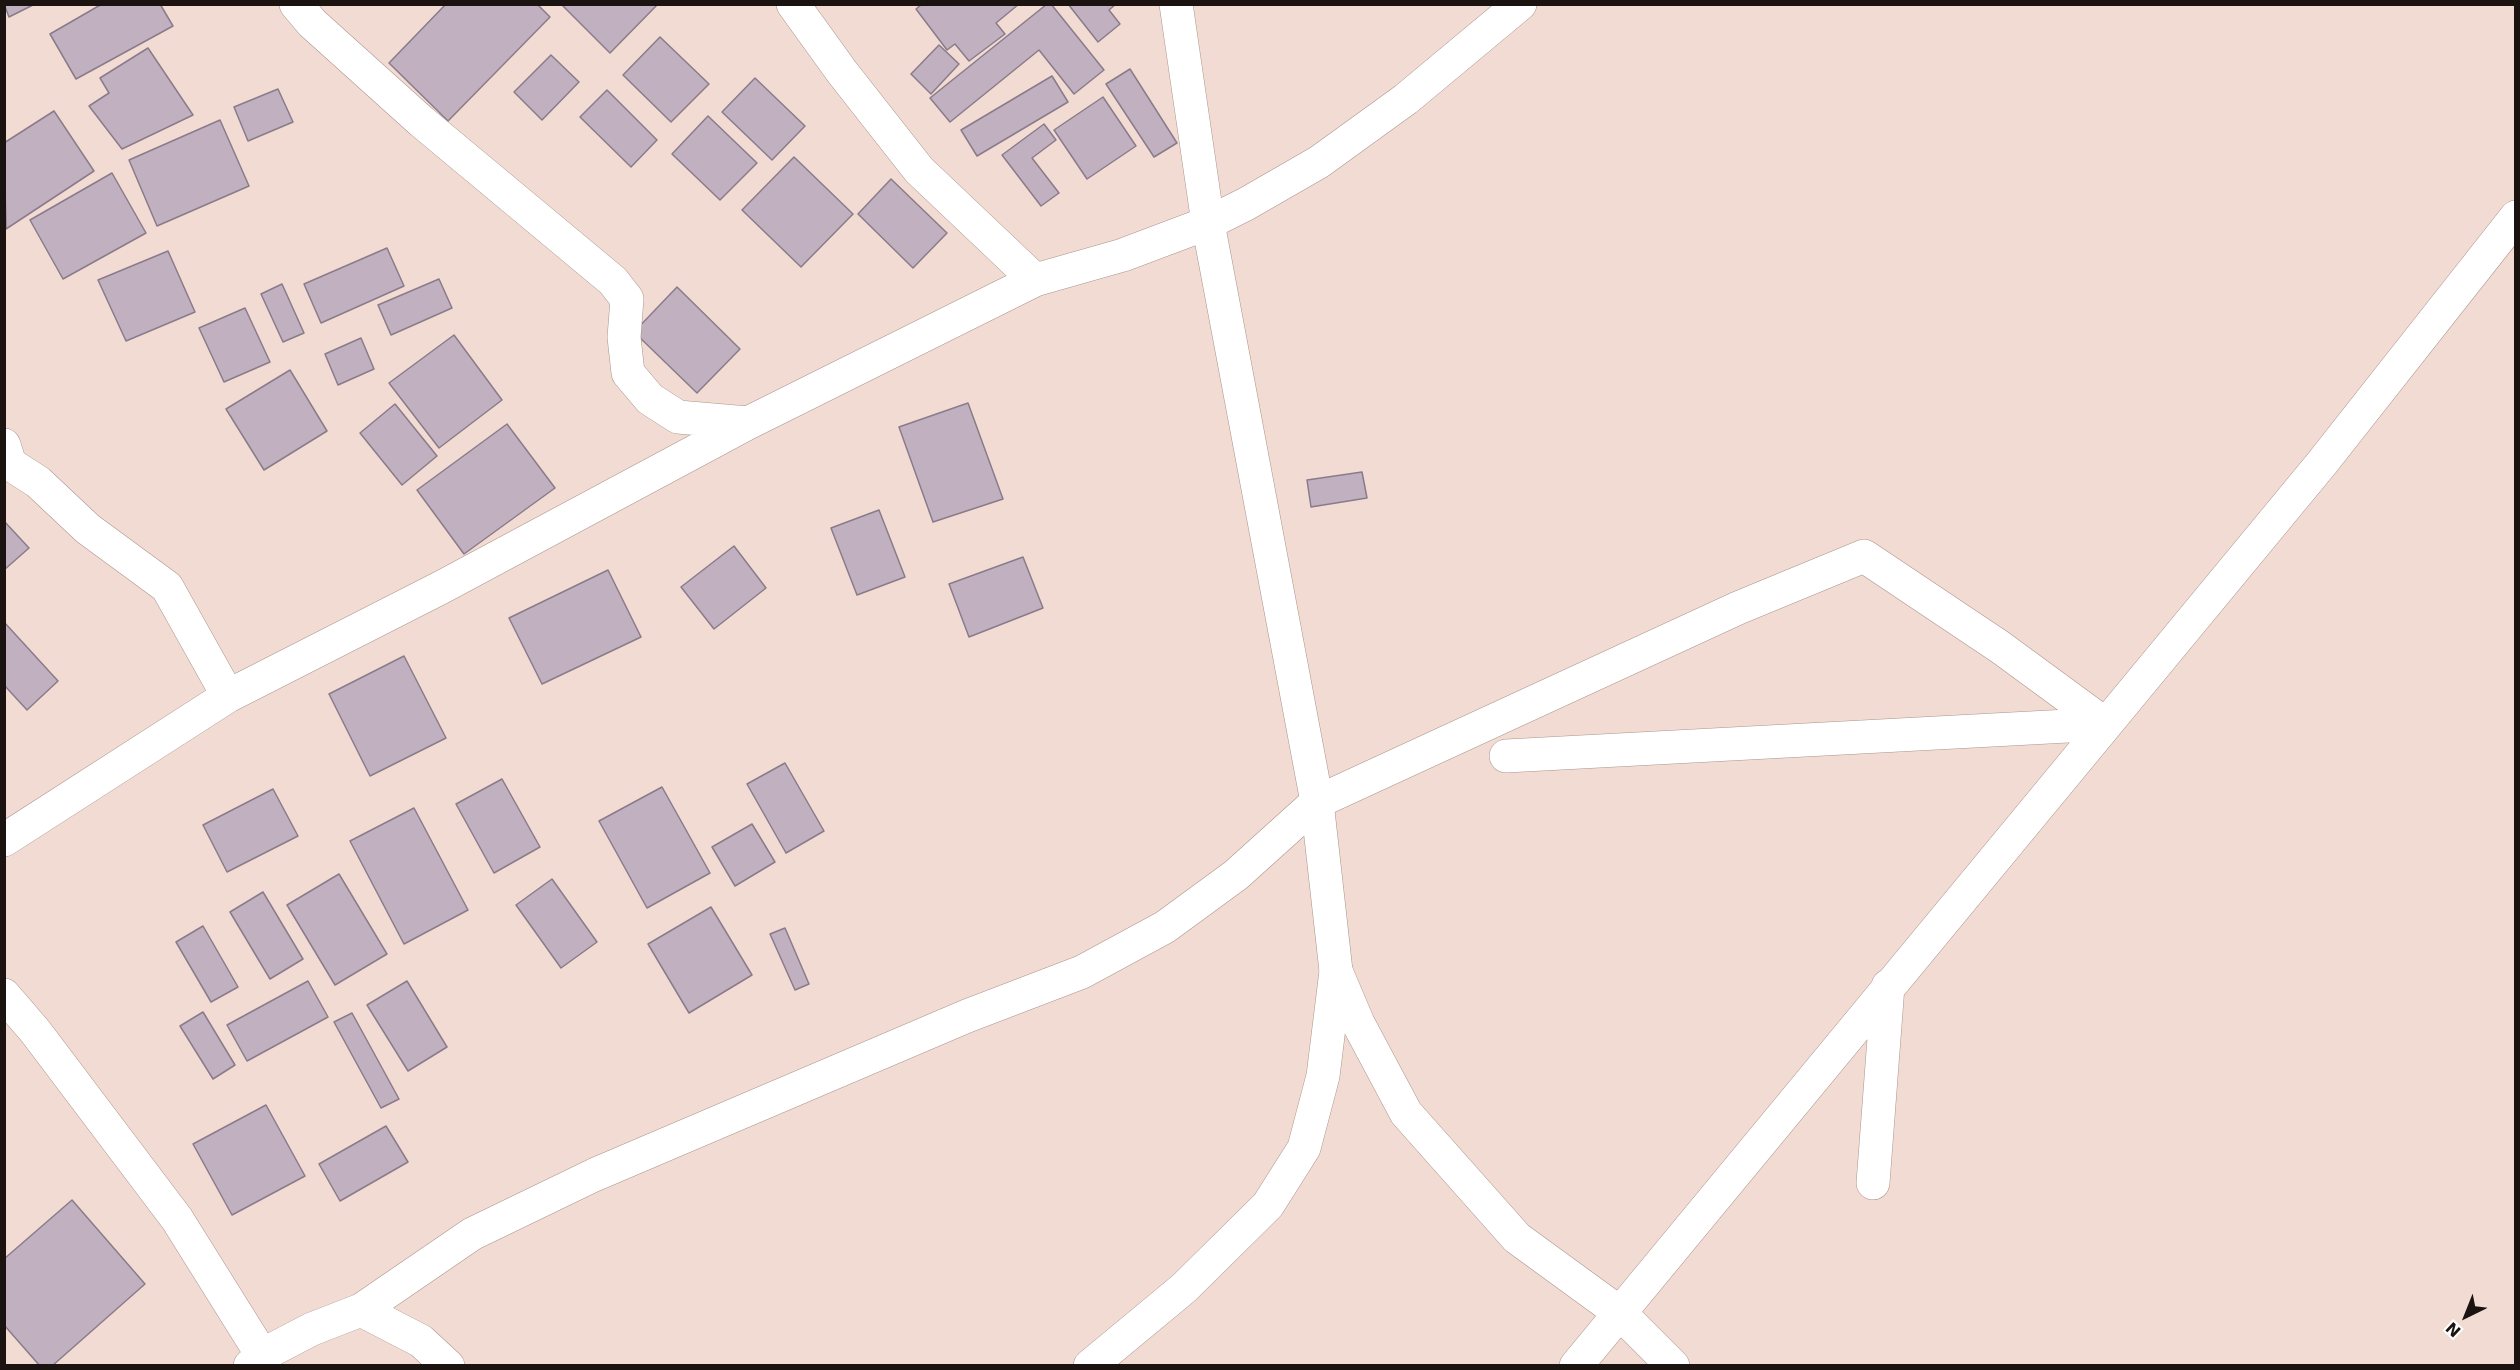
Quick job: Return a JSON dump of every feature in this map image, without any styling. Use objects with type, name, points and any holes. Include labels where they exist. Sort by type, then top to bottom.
[{"type":"street","points":[[296,4],[312,23],[422,122],[613,281],[627,299],[624,337],[627,373],[650,399],[678,417],[748,423]]},
{"type":"street","points":[[793,4],[842,72],[919,170],[1035,280]]},
{"type":"street","points":[[1090,1365],[1184,1288],[1268,1205],[1304,1148],[1323,1076],[1336,970],[1317,802],[1208,222],[1176,4]]},
{"type":"street","points":[[4,840],[228,696],[442,587],[748,423],[1035,280],[1123,255],[1208,222],[1246,204],[1319,162],[1406,99],[1521,4]]},
{"type":"street","points":[[1576,1365],[2322,463],[2516,217]]},
{"type":"street","points":[[4,446],[10,464],[38,482],[88,530],[167,586],[228,696]]},
{"type":"street","points":[[4,995],[35,1031],[177,1219],[256,1360],[312,1329],[361,1310],[472,1234],[594,1175],[967,1016],[1082,972],[1166,927],[1236,875],[1317,802],[1738,608],[1864,556],[2000,647],[2105,724]]},
{"type":"street","points":[[1506,756],[2105,724]]},
{"type":"street","points":[[1336,970],[1358,1023],[1406,1113],[1517,1238],[1620,1313],[1673,1365]]},
{"type":"street","points":[[1873,1183],[1888,986]]},
{"type":"street","points":[[361,1310],[421,1341],[448,1365]]},
{"type":"building","points":[[4,4],[35,4],[9,17]]},
{"type":"building","points":[[102,4],[160,4],[173,26],[76,79],[50,34]]},
{"type":"building","points":[[446,4],[537,4],[550,17],[448,121],[389,63]]},
{"type":"building","points":[[561,4],[658,4],[610,53]]},
{"type":"building","points":[[922,4],[1019,4],[996,23],[1005,34],[969,61],[955,44],[947,50],[916,9]]},
{"type":"building","points":[[1047,4],[1051,4],[1104,70],[1074,94],[1039,50],[950,122],[930,98]]},
{"type":"building","points":[[1068,4],[1116,4],[1109,10],[1120,24],[1098,42]]},
{"type":"building","points":[[660,37],[709,84],[671,122],[623,75]]},
{"type":"building","points":[[939,45],[959,64],[931,94],[911,74]]},
{"type":"building","points":[[148,48],[193,115],[122,149],[89,106],[109,93],[100,78]]},
{"type":"building","points":[[551,55],[579,82],[542,120],[514,92]]},
{"type":"building","points":[[1130,69],[1177,143],[1154,157],[1106,84]]},
{"type":"building","points":[[1052,76],[1068,102],[977,156],[961,130]]},
{"type":"building","points":[[755,78],[805,126],[772,160],[722,112]]},
{"type":"building","points":[[278,89],[293,122],[248,141],[234,107]]},
{"type":"building","points":[[607,90],[657,140],[631,167],[580,117]]},
{"type":"building","points":[[1103,97],[1136,146],[1087,179],[1054,130]]},
{"type":"building","points":[[54,111],[94,171],[6,229],[4,143]]},
{"type":"building","points":[[708,116],[757,163],[720,200],[672,154]]},
{"type":"building","points":[[220,120],[249,186],[157,226],[129,160]]},
{"type":"building","points":[[1044,124],[1056,140],[1032,158],[1059,193],[1041,206],[1002,155]]},
{"type":"building","points":[[794,157],[853,214],[801,267],[742,210]]},
{"type":"building","points":[[112,173],[146,233],[63,279],[30,220]]},
{"type":"building","points":[[891,179],[947,233],[913,268],[858,214]]},
{"type":"building","points":[[387,248],[404,286],[321,323],[304,284]]},
{"type":"building","points":[[168,251],[195,312],[126,341],[98,280]]},
{"type":"building","points":[[439,279],[452,308],[391,335],[378,305]]},
{"type":"building","points":[[282,284],[304,333],[283,342],[261,294]]},
{"type":"building","points":[[677,287],[740,349],[697,393],[634,332]]},
{"type":"building","points":[[245,308],[270,362],[224,382],[199,328]]},
{"type":"building","points":[[454,335],[502,400],[439,448],[389,383]]},
{"type":"building","points":[[361,338],[374,369],[338,385],[325,354]]},
{"type":"building","points":[[290,370],[327,431],[264,470],[226,409]]},
{"type":"building","points":[[968,403],[1003,499],[933,522],[899,427]]},
{"type":"building","points":[[395,404],[437,456],[402,485],[360,433]]},
{"type":"building","points":[[507,424],[555,488],[464,554],[417,490]]},
{"type":"building","points":[[1362,472],[1367,498],[1311,507],[1307,480]]},
{"type":"building","points":[[879,510],[905,577],[857,595],[831,528]]},
{"type":"building","points":[[4,521],[29,548],[4,570]]},
{"type":"building","points":[[734,546],[766,588],[714,629],[681,587]]},
{"type":"building","points":[[1023,557],[1043,608],[969,637],[949,584]]},
{"type":"building","points":[[608,570],[641,637],[542,684],[509,618]]},
{"type":"building","points":[[4,622],[58,681],[27,710],[4,685]]},
{"type":"building","points":[[404,656],[446,738],[370,776],[329,694]]},
{"type":"building","points":[[785,763],[824,831],[786,853],[747,784]]},
{"type":"building","points":[[502,779],[540,847],[494,873],[456,804]]},
{"type":"building","points":[[662,787],[710,873],[647,908],[599,821]]},
{"type":"building","points":[[273,789],[298,836],[227,872],[203,825]]},
{"type":"building","points":[[414,808],[468,910],[404,944],[350,841]]},
{"type":"building","points":[[752,824],[775,862],[735,886],[712,847]]},
{"type":"building","points":[[339,874],[387,954],[335,985],[287,905]]},
{"type":"building","points":[[552,879],[597,942],[561,968],[516,905]]},
{"type":"building","points":[[263,892],[303,959],[270,979],[230,912]]},
{"type":"building","points":[[711,907],[752,975],[689,1013],[648,944]]},
{"type":"building","points":[[203,926],[238,987],[211,1002],[176,942]]},
{"type":"building","points":[[785,928],[809,984],[795,990],[770,934]]},
{"type":"building","points":[[308,981],[328,1017],[247,1061],[227,1025]]},
{"type":"building","points":[[407,981],[447,1047],[408,1071],[367,1005]]},
{"type":"building","points":[[203,1012],[235,1065],[213,1079],[180,1026]]},
{"type":"building","points":[[352,1013],[399,1099],[381,1108],[334,1022]]},
{"type":"building","points":[[266,1105],[305,1176],[232,1215],[193,1144]]},
{"type":"building","points":[[386,1126],[408,1162],[340,1201],[319,1164]]},
{"type":"building","points":[[72,1200],[145,1284],[52,1366],[40,1366],[4,1325],[4,1259]]}]
